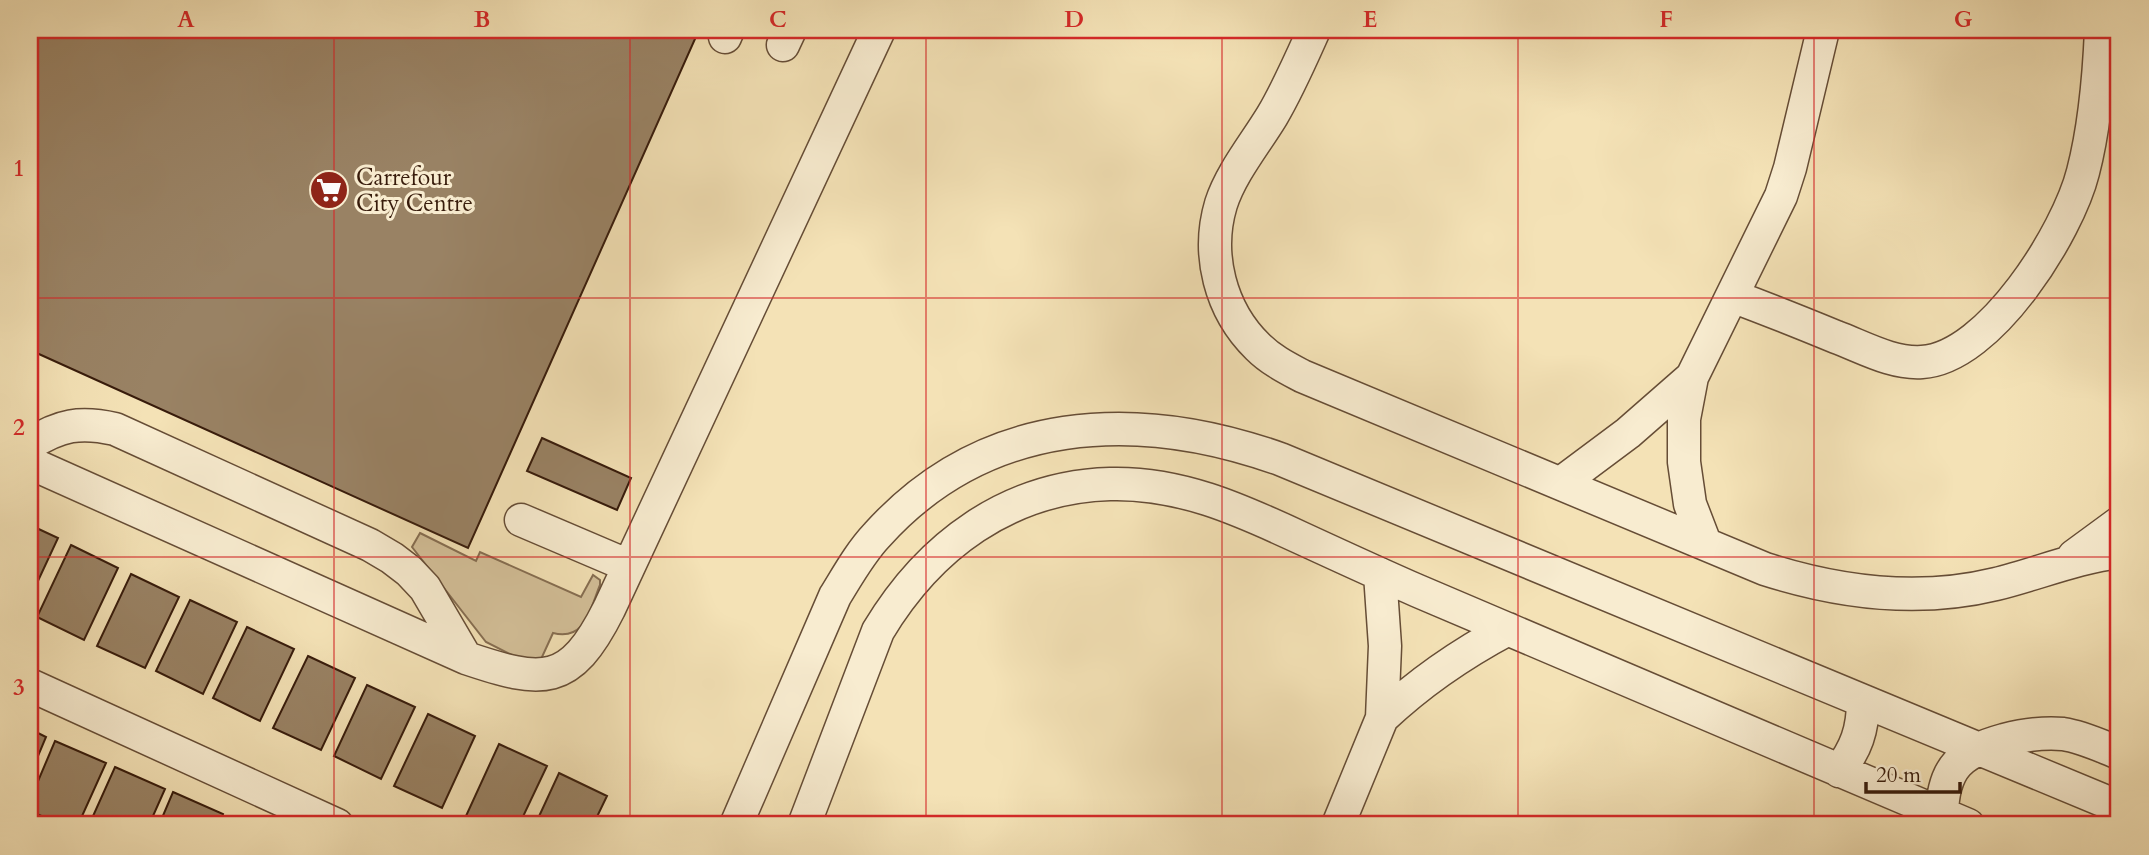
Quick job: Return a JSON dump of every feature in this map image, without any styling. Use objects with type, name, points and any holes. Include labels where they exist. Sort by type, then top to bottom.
[{"type":"street","points":[[30,463],[466,658],[536,676],[566,667],[578,658],[591,641],[629,566],[879,30]]},
{"type":"street","points":[[1314,30],[1280,100],[1232,179],[1222,203],[1216,229],[1215,255],[1219,281],[1228,305],[1241,328],[1259,348],[1279,364],[1765,569],[1839,589],[1916,594],[1992,586],[2065,563],[2119,552]]},
{"type":"street","points":[[1705,543],[1690,503],[1684,462],[1684,419],[1692,377],[1769,224],[1787,177],[1823,30]]},
{"type":"street","points":[[1732,296],[1903,361],[1938,360],[1968,345],[2026,283],[2069,211],[2083,173],[2094,120],[2101,30]]},
{"type":"street","points":[[1561,483],[1628,433],[1692,377]]},
{"type":"street","points":[[30,444],[46,434],[68,426],[92,424],[115,429],[370,545],[409,571],[425,588],[466,658]]},
{"type":"street","points":[[736,825],[835,596],[876,536],[902,509],[960,468],[1021,442],[1087,430],[1126,428],[1205,436],[1280,459],[2119,807]]},
{"type":"street","points":[[804,825],[878,631],[894,604],[929,564],[961,536],[1016,505],[1046,494],[1108,484],[1172,489],[1233,507],[1380,575],[1955,820]]},
{"type":"street","points":[[521,520],[629,566]]},
{"type":"street","points":[[2065,563],[2119,523]]},
{"type":"street","points":[[1338,825],[1382,718],[1385,646],[1380,575]]},
{"type":"street","points":[[1382,718],[1410,691],[1441,668],[1508,629]]},
{"type":"street","points":[[30,685],[337,825]]},
{"type":"street","points":[[1839,771],[1851,757],[1859,739],[1863,702]]},
{"type":"street","points":[[1955,820],[1942,795],[1949,776],[1960,760],[1976,748],[2015,737],[2047,733],[2079,737],[2119,753]]},
{"type":"shaded area","points":[[420,533],[476,561],[480,552],[581,597],[593,575],[600,580],[600,585],[580,628],[564,634],[553,633],[537,668],[486,642],[412,547]]},
{"type":"building","name":"Carrefour City Centre","points":[[30,30],[699,30],[468,548],[30,350]]},
{"type":"building","points":[[542,438],[631,478],[617,510],[527,471]]},
{"type":"building","points":[[30,525],[58,538],[30,598]]},
{"type":"building","points":[[71,545],[118,568],[84,640],[37,617]]},
{"type":"building","points":[[131,574],[179,597],[145,668],[97,646]]},
{"type":"building","points":[[190,600],[237,622],[203,694],[156,671]]},
{"type":"building","points":[[247,627],[294,649],[260,721],[213,698]]},
{"type":"building","points":[[308,656],[355,678],[321,750],[273,728]]},
{"type":"building","points":[[367,685],[415,707],[381,779],[334,756]]},
{"type":"building","points":[[428,714],[475,736],[442,808],[394,786]]},
{"type":"building","points":[[30,729],[46,737],[30,775]]},
{"type":"building","points":[[55,741],[106,763],[78,825],[62,825],[30,811],[30,800]]},
{"type":"building","points":[[499,744],[547,766],[519,825],[485,825],[466,816]]},
{"type":"building","points":[[115,767],[165,789],[149,825],[89,825]]},
{"type":"building","points":[[559,773],[607,796],[593,825],[535,825]]},
{"type":"building","points":[[173,792],[223,814],[219,825],[159,825]]},
{"type":"place","name":"Carrefour City Centre","points":[[329,190]]}]
